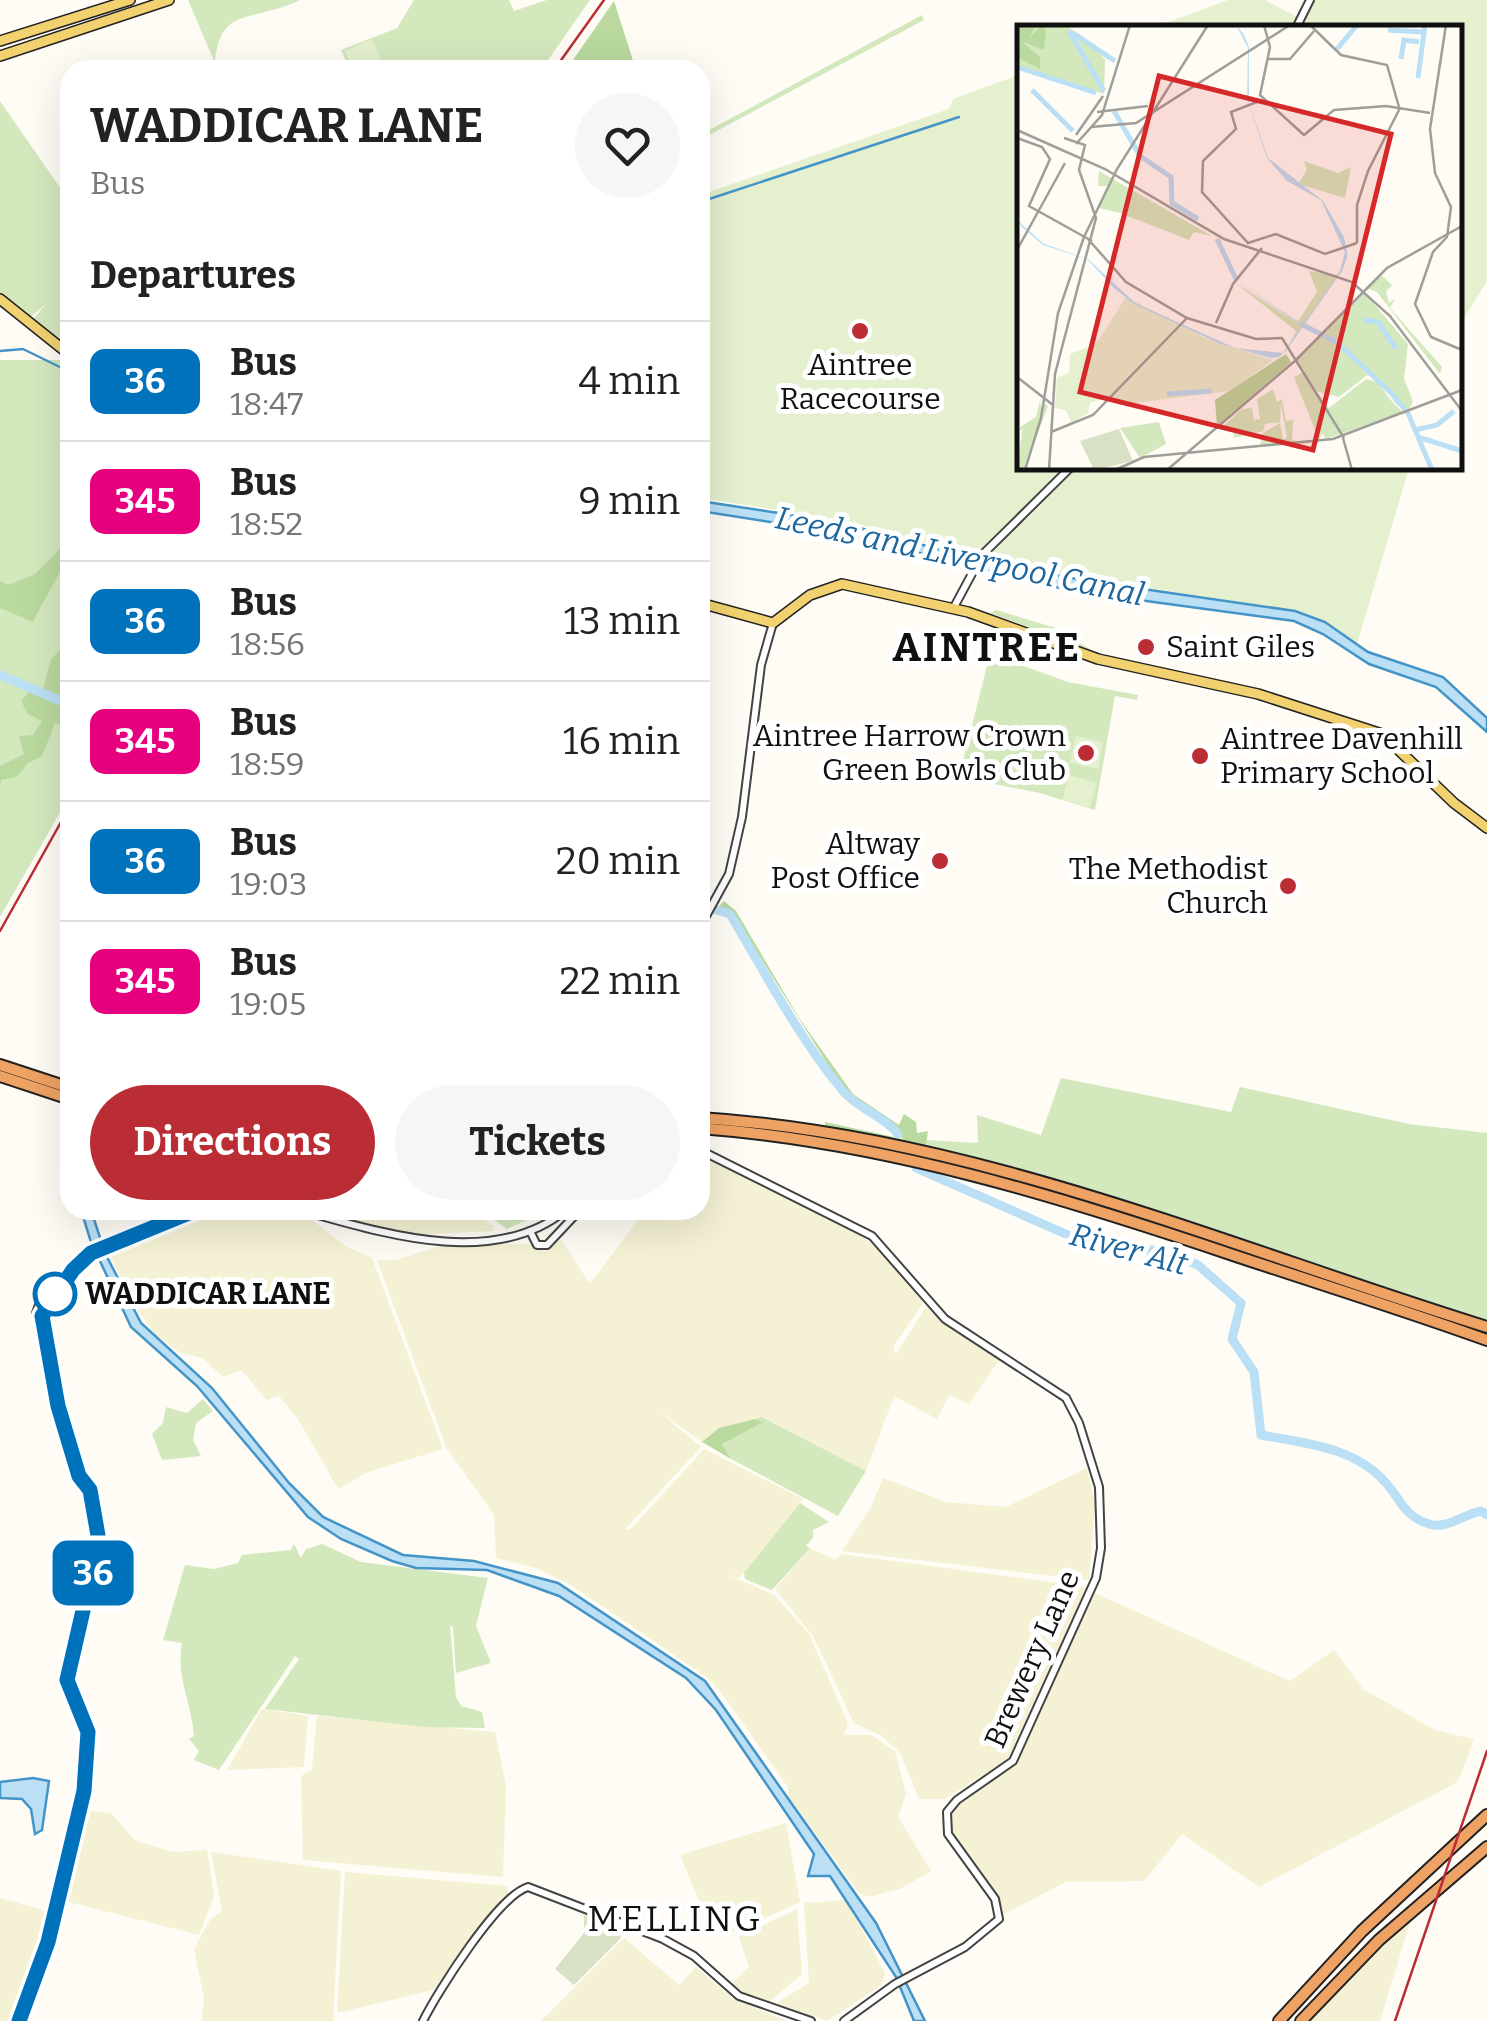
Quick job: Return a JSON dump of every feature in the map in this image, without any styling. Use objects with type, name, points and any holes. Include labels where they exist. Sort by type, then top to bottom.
[{"type":"highway","points":[[0,1065],[60,1085]]},
{"type":"highway","points":[[0,1076],[60,1096]]},
{"type":"highway","points":[[710,1119],[850,1136],[951,1157],[1131,1209],[1487,1327]]},
{"type":"highway","points":[[710,1129],[851,1147],[951,1167],[1135,1222],[1487,1340]]},
{"type":"highway","points":[[1279,2021],[1362,1930],[1487,1815]]},
{"type":"highway","points":[[1300,2021],[1379,1940],[1487,1847]]},
{"type":"main road","points":[[0,41],[130,0]]},
{"type":"main road","points":[[0,56],[169,0]]},
{"type":"main road","points":[[0,299],[60,348]]},
{"type":"main road","points":[[710,606],[773,623],[810,594],[842,584],[1008,624],[1072,652],[1228,686],[1374,730],[1487,828]]},
{"type":"street","points":[[1298,25],[1310,0]]},
{"type":"street","points":[[953,609],[980,557],[1068,470]]},
{"type":"street","points":[[710,912],[728,881],[742,817],[759,674],[773,623]]},
{"type":"street","name":"Brewery Lane","points":[[710,1155],[872,1236],[944,1320],[1058,1390],[1073,1407],[1098,1487],[1101,1548],[1096,1578],[1013,1761],[957,1800],[946,1817],[948,1834],[995,1898],[999,1918],[950,1956],[895,1984],[844,2021]]},
{"type":"street","points":[[19,2021],[48,1942],[84,1791],[88,1732],[67,1680],[99,1541],[90,1490],[79,1476],[58,1406],[42,1316],[36,1308],[46,1306],[91,1253],[171,1220]]},
{"type":"street","points":[[335,1220],[402,1239],[491,1238],[530,1231],[549,1220]]},
{"type":"street","points":[[530,1231],[537,1244],[547,1244],[570,1220]]},
{"type":"street","points":[[423,2021],[460,1961],[522,1888],[664,1939],[694,1956],[738,1996],[811,2021]]},
{"type":"shaded area","points":[[710,1157],[850,1228],[888,1256],[923,1303],[893,1347],[896,1354],[926,1307],[999,1360],[969,1404],[949,1395],[937,1419],[894,1396],[866,1471],[763,1417],[719,1428],[702,1442],[655,1408],[701,1447],[625,1529],[630,1530],[704,1449],[803,1499],[744,1573],[738,1578],[726,1574],[774,1595],[809,1634],[848,1723],[844,1735],[871,1735],[895,1751],[906,1794],[898,1817],[931,1871],[902,1888],[869,1897],[859,1893],[788,1796],[788,1787],[720,1691],[705,1676],[571,1585],[536,1568],[496,1558],[494,1515],[446,1447],[377,1260],[396,1260],[437,1247],[459,1245],[529,1244],[544,1251],[561,1240],[590,1284],[638,1220],[710,1220]]},
{"type":"shaded area","points":[[183,1220],[312,1220],[347,1247],[372,1258],[443,1449],[368,1472],[338,1489],[298,1419],[279,1396],[267,1400],[241,1370],[223,1377],[202,1358],[180,1353],[156,1335],[132,1302],[111,1258],[128,1241]]},
{"type":"shaded area","points":[[348,1220],[485,1220],[494,1226],[494,1231],[409,1235]]},
{"type":"shaded area","points":[[1087,1468],[1095,1503],[1089,1580],[842,1551],[871,1507],[883,1478],[946,1502],[1006,1507]]},
{"type":"shaded area","points":[[810,1548],[835,1560],[841,1554],[1087,1587],[1007,1760],[945,1799],[919,1799],[901,1754],[882,1736],[854,1723],[813,1636],[775,1589]]},
{"type":"shaded area","points":[[1095,1593],[1290,1681],[1334,1650],[1363,1689],[1435,1730],[1474,1739],[1461,1775],[1456,1783],[1259,1887],[1182,1834],[1144,1881],[1066,1882],[1004,1914],[999,1899],[952,1835],[950,1815],[959,1802],[1015,1765]]},
{"type":"shaded area","points":[[262,1709],[308,1716],[304,1767],[227,1770]]},
{"type":"shaded area","points":[[317,1716],[495,1732],[506,1785],[503,1877],[303,1860],[301,1776],[312,1770]]},
{"type":"shaded area","points":[[86,1810],[112,1814],[134,1840],[143,1843],[173,1852],[207,1850],[214,1896],[199,1935],[61,1900]]},
{"type":"shaded area","points":[[786,1823],[800,1902],[725,1936],[706,1918],[680,1855]]},
{"type":"shaded area","points":[[211,1852],[341,1871],[333,2021],[202,2021],[204,1998],[194,1949],[210,1920],[222,1911]]},
{"type":"shaded area","points":[[345,1872],[507,1886],[508,1897],[433,1990],[337,2013]]},
{"type":"shaded area","points":[[0,1898],[50,1912],[41,1950],[11,2021],[0,2021]]},
{"type":"shaded area","points":[[846,1900],[885,1973],[882,1985],[827,2021],[777,2003],[809,1983],[804,1903]]},
{"type":"shaded area","points":[[797,1909],[802,1974],[768,2003],[742,1995],[732,1983],[749,1967],[739,1937]]},
{"type":"shaded area","points":[[1411,1919],[1380,2021],[1307,2021],[1347,1976]]},
{"type":"shaded area","points":[[624,1938],[679,1985],[696,1967],[734,1999],[786,2021],[541,2021]]},
{"type":"green space","points":[[188,0],[300,0],[231,24],[223,32],[214,60]]},
{"type":"green space","points":[[414,0],[509,0],[514,11],[547,0],[590,0],[548,60],[346,60],[341,50],[397,28]]},
{"type":"green space","points":[[1228,0],[1265,0],[1297,17],[1294,25],[1160,25]]},
{"type":"green space","points":[[1314,0],[1487,0],[1487,281],[1462,322],[1462,25],[1298,25],[1303,24]]},
{"type":"green space","points":[[614,1],[633,60],[573,60]]},
{"type":"green space","points":[[922,15],[924,20],[710,135],[710,130]]},
{"type":"green space","points":[[372,39],[381,60],[349,60],[345,51]]},
{"type":"green space","name":"Aintree Racecourse","points":[[1017,76],[1017,470],[1064,470],[1016,520],[1025,521],[1073,470],[1408,470],[1357,644],[1325,622],[1295,611],[985,562],[990,551],[1007,537],[999,533],[979,557],[844,520],[710,500],[710,192],[949,109],[953,99]]},
{"type":"green space","points":[[0,101],[60,188],[60,344],[32,320],[47,303],[29,318],[0,293]]},
{"type":"green space","points":[[0,360],[60,360],[60,812],[0,917]]},
{"type":"green space","points":[[60,549],[60,573],[33,622],[0,608],[0,581],[8,585],[35,574]]},
{"type":"green space","points":[[996,610],[1056,628],[1093,651],[990,613]]},
{"type":"green space","points":[[60,650],[60,698],[43,690],[51,659]]},
{"type":"green space","points":[[990,654],[1068,682],[1138,695],[1137,700],[1115,696],[1095,810],[1040,793],[959,777]]},
{"type":"green space","points":[[30,691],[60,704],[60,724],[55,723],[42,756],[28,763],[17,777],[1,780],[0,787],[0,766],[24,754],[19,736],[33,735],[42,721],[28,714],[21,701]]},
{"type":"green space","name":"Aintree Harrow Crown Green Bowls Club","points":[[1076,736],[1103,742],[1098,769],[1070,763]]},
{"type":"green space","points":[[1069,775],[1097,783],[1090,807],[1062,800]]},
{"type":"green space","points":[[724,901],[736,911],[799,1018],[853,1094],[899,1125],[904,1114],[916,1122],[917,1133],[928,1131],[926,1145],[825,1126],[825,1122],[903,1139],[890,1123],[842,1087],[731,911],[719,906]]},
{"type":"green space","points":[[1061,1078],[1231,1112],[1240,1087],[1409,1124],[1487,1133],[1487,1321],[1126,1200],[926,1145],[927,1140],[978,1143],[977,1115],[1041,1135]]},
{"type":"green space","points":[[494,1220],[527,1220],[507,1229]]},
{"type":"green space","points":[[203,1399],[213,1411],[196,1423],[193,1440],[201,1456],[162,1460],[152,1434],[163,1423],[166,1407],[187,1413]]},
{"type":"green space","points":[[762,1417],[866,1471],[838,1516],[731,1459],[721,1444],[762,1422],[755,1419]]},
{"type":"green space","points":[[755,1419],[763,1422],[722,1444],[731,1459],[702,1442],[719,1428]]},
{"type":"green space","points":[[800,1503],[829,1522],[813,1530],[813,1538],[806,1546],[810,1548],[772,1590],[745,1579],[744,1573]]},
{"type":"green space","points":[[294,1544],[301,1558],[306,1549],[322,1544],[361,1562],[488,1578],[476,1626],[491,1663],[456,1673],[450,1625],[456,1697],[461,1706],[482,1712],[485,1728],[424,1727],[265,1709],[299,1659],[295,1656],[219,1770],[194,1760],[199,1751],[189,1739],[194,1736],[182,1678],[182,1643],[163,1640],[185,1565],[214,1569],[238,1563],[242,1555],[291,1550]]},
{"type":"green space","points":[[584,1915],[618,1925],[621,1938],[574,1985],[555,1969],[584,1933]]},
{"type":"water","name":"Leeds and Liverpool Canal","points":[[710,503],[838,522],[986,562],[1088,581],[1295,611],[1325,622],[1368,652],[1443,677],[1487,718],[1487,732],[1436,687],[1369,664],[1323,634],[1294,621],[1072,591],[835,532],[710,513]]},
{"type":"water","points":[[84,1220],[94,1220],[105,1253],[141,1323],[212,1388],[289,1483],[323,1517],[403,1555],[474,1561],[558,1583],[705,1681],[876,1923],[925,2021],[914,2021],[896,1977],[830,1876],[808,1876],[814,1854],[716,1710],[686,1678],[559,1596],[487,1570],[416,1568],[392,1561],[341,1539],[308,1517],[197,1386],[131,1327]]},
{"type":"water","points":[[33,1778],[49,1781],[42,1830],[35,1834],[31,1809],[22,1799],[0,1798],[0,1782]]},
{"type":"waterway","points":[[710,199],[959,117]]},
{"type":"waterway","points":[[0,351],[23,349],[60,367]]},
{"type":"waterway","name":"River Alt","points":[[0,675],[60,701]]},
{"type":"waterway","name":"River Alt","points":[[710,908],[730,914],[783,1005],[849,1098],[898,1134]]},
{"type":"waterway","name":"River Alt","points":[[916,1168],[1093,1246],[1120,1253],[1169,1253],[1198,1265],[1241,1303],[1232,1339],[1254,1372],[1261,1435],[1328,1448],[1359,1461],[1373,1470],[1420,1521],[1435,1525],[1481,1511],[1487,1515]]},
{"type":"railway","points":[[561,60],[604,0]]},
{"type":"railway","points":[[0,931],[60,824]]},
{"type":"railway","points":[[1395,2021],[1487,1751]]},
{"type":"bus line","name":"36","points":[[19,2021],[48,1942],[81,1810],[88,1732],[67,1680],[99,1541],[90,1490],[79,1476],[58,1406],[42,1316],[47,1314],[46,1306],[73,1270],[91,1253],[167,1220]]},
{"type":"place","name":"Aintree Racecourse","points":[[860,331]]},
{"type":"place","name":"Saint Giles","points":[[1146,647]]},
{"type":"place","name":"Aintree Harrow Crown Green Bowls Club","points":[[1086,753]]},
{"type":"place","name":"Aintree Davenhill Primary School","points":[[1200,756]]},
{"type":"place","name":"Altway Post Office","points":[[940,861]]},
{"type":"place","name":"The Methodist Church","points":[[1288,886]]},
{"type":"place","name":"WADDICAR LANE","points":[[55,1294]]},
{"type":"district","name":"AINTREE","points":[[987,647]]},
{"type":"district","name":"MELLING","points":[[675,1919]]}]
